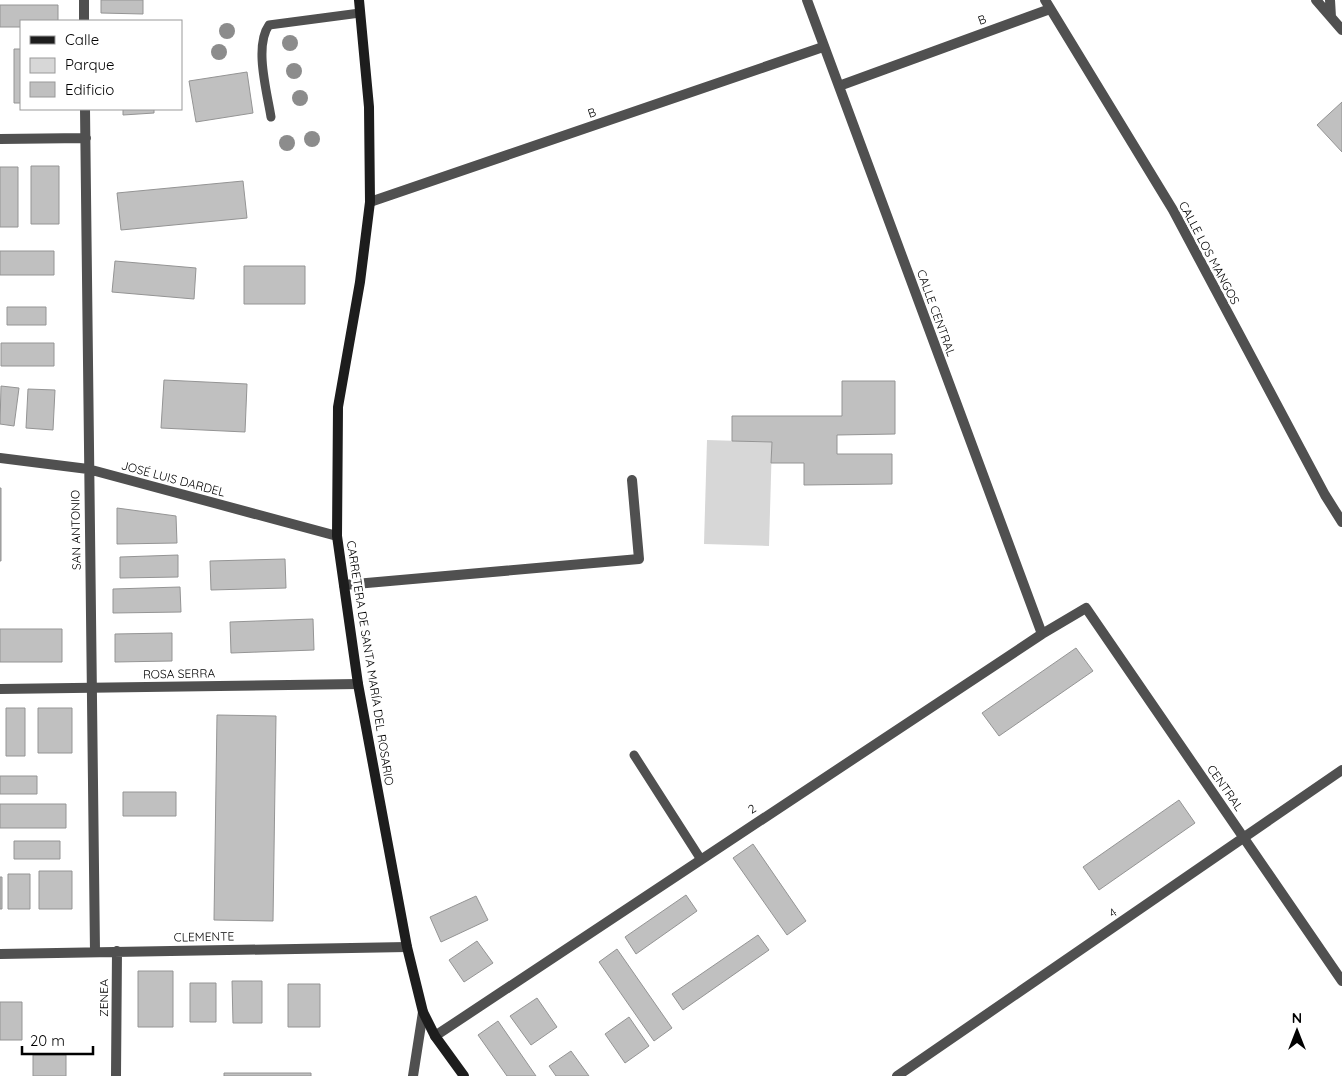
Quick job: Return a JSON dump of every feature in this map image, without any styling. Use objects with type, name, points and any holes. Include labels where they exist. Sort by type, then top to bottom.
[{"type":"main road","name":"CARRETERA DE SANTA MARÍA DEL ROSARIO","points":[[359,0],[368,107],[370,202],[360,282],[338,407],[337,536],[358,684],[407,947],[423,1012],[435,1036],[464,1076]]},
{"type":"street","points":[[84,0],[84,20]]},
{"type":"street","name":"CALLE CENTRAL","points":[[807,0],[1042,634]]},
{"type":"street","points":[[1316,0],[1342,30]]},
{"type":"street","points":[[1330,0],[1331,17]]},
{"type":"street","name":"B","points":[[839,86],[1047,4]]},
{"type":"street","name":"CALLE LOS MANGOS","points":[[1047,4],[1172,210],[1325,495],[1342,522]]},
{"type":"street","name":"B","points":[[370,202],[823,47]]},
{"type":"street","name":"SAN ANTONIO","points":[[85,110],[95,952]]},
{"type":"street","points":[[0,139],[86,138]]},
{"type":"street","name":"JOSÉ LUIS DARDEL","points":[[0,458],[88,469],[337,536]]},
{"type":"street","points":[[344,585],[639,559],[632,480]]},
{"type":"street","name":"2","points":[[435,1036],[700,858],[1042,634],[1086,608]]},
{"type":"street","name":"CENTRAL","points":[[1086,608],[1342,981]]},
{"type":"street","name":"ROSA SERRA","points":[[0,689],[358,684]]},
{"type":"street","name":"4","points":[[897,1076],[1342,770]]},
{"type":"street","name":"CLEMENTE","points":[[0,954],[407,947]]},
{"type":"street","name":"ZENEA","points":[[116,1076],[117,951]]},
{"type":"street","points":[[413,1076],[423,1012]]},
{"type":"lane","points":[[271,117],[264,73],[262,44],[263,34],[269,25],[360,13]]},
{"type":"lane","points":[[634,755],[700,858]]},
{"type":"green space","points":[[707,440],[772,442],[769,546],[704,544]]},
{"type":"building","points":[[101,0],[143,0],[143,14],[101,13]]},
{"type":"building","points":[[0,5],[58,5],[58,20],[20,20],[20,27],[0,27]]},
{"type":"building","points":[[14,49],[20,49],[20,103],[14,103]]},
{"type":"building","points":[[247,72],[253,113],[196,122],[189,81]]},
{"type":"building","points":[[1342,102],[1342,152],[1317,125]]},
{"type":"building","points":[[123,110],[154,110],[154,113],[123,115]]},
{"type":"building","points":[[31,166],[59,166],[59,224],[31,224]]},
{"type":"building","points":[[0,167],[18,167],[18,227],[0,227]]},
{"type":"building","points":[[243,181],[247,218],[121,230],[117,193]]},
{"type":"building","points":[[0,251],[54,251],[54,275],[0,275]]},
{"type":"building","points":[[115,261],[196,268],[194,299],[112,292]]},
{"type":"building","points":[[244,266],[305,266],[305,304],[244,304]]},
{"type":"building","points":[[7,307],[46,307],[46,325],[7,325]]},
{"type":"building","points":[[1,343],[54,343],[54,366],[1,366]]},
{"type":"building","points":[[164,380],[247,384],[245,432],[161,428]]},
{"type":"building","points":[[842,381],[895,381],[895,434],[837,435],[837,454],[892,454],[892,484],[804,485],[804,463],[771,463],[772,442],[732,441],[732,416],[842,416]]},
{"type":"building","points":[[1,386],[19,388],[14,426],[0,424]]},
{"type":"building","points":[[28,389],[55,390],[53,430],[26,428]]},
{"type":"building","points":[[1,488],[1,561],[0,561]]},
{"type":"building","points":[[117,508],[176,516],[177,543],[117,544]]},
{"type":"building","points":[[178,555],[178,577],[120,578],[120,557]]},
{"type":"building","points":[[285,559],[286,588],[211,590],[210,561]]},
{"type":"building","points":[[180,587],[181,612],[113,613],[113,589]]},
{"type":"building","points":[[313,619],[314,650],[231,653],[230,622]]},
{"type":"building","points":[[0,629],[62,629],[62,662],[0,662]]},
{"type":"building","points":[[172,633],[172,661],[115,662],[115,634]]},
{"type":"building","points":[[1076,648],[1093,671],[999,736],[982,713]]},
{"type":"building","points":[[6,708],[25,708],[25,756],[6,756]]},
{"type":"building","points":[[38,708],[72,708],[72,753],[38,753]]},
{"type":"building","points":[[217,715],[276,716],[273,921],[214,920]]},
{"type":"building","points":[[0,776],[37,776],[37,794],[0,794]]},
{"type":"building","points":[[123,792],[176,792],[176,816],[123,816]]},
{"type":"building","points":[[1179,800],[1195,823],[1099,890],[1083,867]]},
{"type":"building","points":[[0,804],[66,804],[66,828],[0,828]]},
{"type":"building","points":[[14,841],[60,841],[60,859],[14,859]]},
{"type":"building","points":[[753,844],[806,921],[787,935],[733,858]]},
{"type":"building","points":[[39,871],[72,871],[72,909],[39,909]]},
{"type":"building","points":[[8,874],[30,874],[30,909],[8,909]]},
{"type":"building","points":[[0,877],[2,877],[2,909],[0,909]]},
{"type":"building","points":[[686,895],[697,911],[636,954],[625,937]]},
{"type":"building","points":[[476,896],[488,920],[441,942],[430,917]]},
{"type":"building","points":[[758,935],[769,950],[683,1010],[672,994]]},
{"type":"building","points":[[477,941],[493,963],[464,982],[449,960]]},
{"type":"building","points":[[617,949],[672,1028],[654,1041],[599,962]]},
{"type":"building","points":[[138,971],[173,971],[173,1027],[138,1027]]},
{"type":"building","points":[[232,981],[262,981],[262,1023],[233,1023]]},
{"type":"building","points":[[190,983],[216,983],[216,1022],[190,1022]]},
{"type":"building","points":[[288,984],[320,984],[320,1027],[288,1027]]},
{"type":"building","points":[[537,998],[557,1027],[531,1045],[510,1016]]},
{"type":"building","points":[[0,1002],[22,1002],[22,1040],[0,1040]]},
{"type":"building","points":[[629,1017],[649,1046],[625,1063],[605,1034]]},
{"type":"building","points":[[498,1021],[536,1076],[507,1076],[478,1035]]},
{"type":"building","points":[[571,1051],[589,1076],[556,1076],[549,1066]]},
{"type":"building","points":[[33,1055],[66,1055],[66,1076],[33,1076]]},
{"type":"building","points":[[224,1073],[311,1073],[311,1076],[224,1076]]}]
